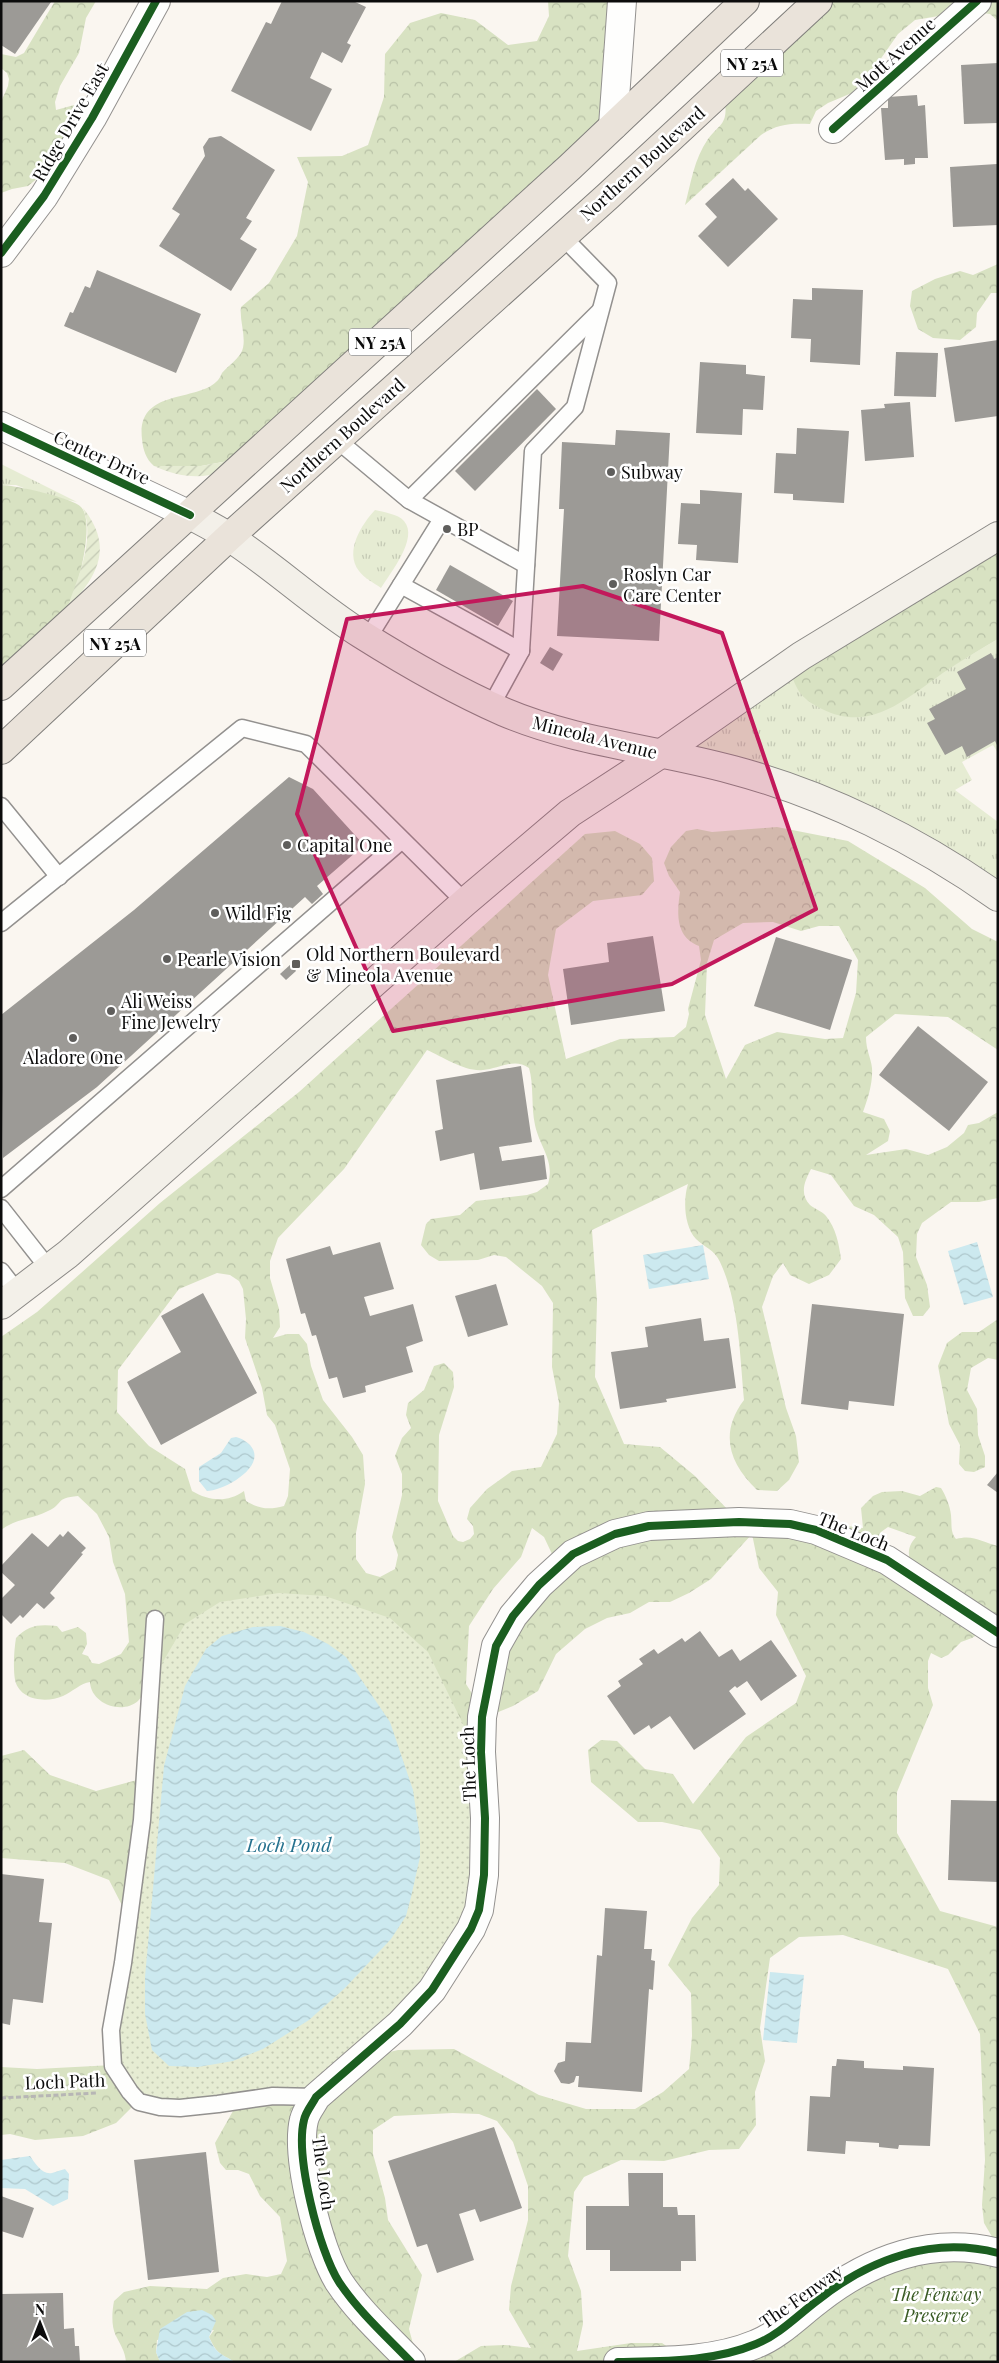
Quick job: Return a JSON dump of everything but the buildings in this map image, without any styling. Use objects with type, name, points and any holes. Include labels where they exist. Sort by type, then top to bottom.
[{"type":"main road","name":"NY 25A","points":[[1,686],[613,126],[745,1]]},
{"type":"main road","name":"Northern Boulevard","points":[[1,750],[229,537],[562,236],[818,1]]},
{"type":"main road","name":"Mineola Avenue","points":[[190,515],[229,537],[368,638],[424,672],[491,706],[550,729],[662,753],[785,785],[884,829],[952,867],[998,897]]},
{"type":"main road","points":[[9,1299],[49,1270],[217,1124],[465,902],[570,813],[662,753],[801,656],[998,536]]},
{"type":"street","name":"Ridge Drive East","points":[[1,253],[44,196],[87,126],[156,1]]},
{"type":"street","points":[[613,126],[622,1]]},
{"type":"street","name":"Mott Avenue","points":[[833,130],[977,1]]},
{"type":"street","name":"Center Drive","points":[[1,426],[190,515]]},
{"type":"street","name":"The Loch","points":[[411,2362],[352,2300],[326,2255],[307,2187],[302,2137],[304,2120],[316,2097],[400,2024],[432,1990],[471,1929],[479,1910],[484,1875],[485,1818],[480,1752],[482,1717],[496,1646],[513,1616],[539,1585],[573,1554],[615,1534],[648,1526],[739,1522],[790,1524],[816,1530],[887,1560],[998,1633]]},
{"type":"street","name":"The Fenway","points":[[618,2362],[687,2360],[729,2353],[751,2346],[772,2336],[835,2286],[896,2256],[939,2246],[980,2248],[998,2252]]},
{"type":"lane","points":[[491,706],[521,651],[533,451],[575,407],[608,283],[562,236]]},
{"type":"lane","points":[[409,500],[602,309]]},
{"type":"lane","points":[[336,439],[409,500],[526,565]]},
{"type":"lane","points":[[368,638],[442,519]]},
{"type":"lane","points":[[401,585],[521,651]]},
{"type":"lane","points":[[1,923],[242,728],[306,744],[465,902]]},
{"type":"lane","points":[[1,806],[59,878]]},
{"type":"lane","points":[[1,1189],[402,840]]},
{"type":"lane","points":[[1,1208],[49,1270]]},
{"type":"lane","points":[[1,1271],[9,1299]]},
{"type":"lane","points":[[155,1619],[142,1820],[123,1964],[111,2030],[113,2066],[130,2092],[139,2102],[148,2105],[173,2108],[273,2096],[316,2097]]},
{"type":"highlighted area","points":[[583,586],[722,633],[816,909],[672,984],[393,1031],[297,814],[347,619]]},
{"type":"green space","points":[[55,1],[96,1],[86,18],[79,53],[60,86],[55,102],[56,110],[78,104],[75,122],[44,173],[28,186],[1,193],[1,102],[9,79],[7,73],[1,68],[1,54],[16,57],[24,53]]},
{"type":"green space","points":[[548,1],[622,1],[613,126],[228,461],[201,466],[154,466],[145,454],[142,439],[143,423],[148,412],[157,404],[169,399],[207,388],[217,381],[222,373],[237,359],[244,342],[241,307],[269,283],[297,236],[308,182],[297,157],[342,156],[368,145],[384,97],[385,54],[410,23],[441,13],[475,20],[508,45],[537,41],[549,16]]},
{"type":"green space","points":[[818,1],[998,1],[998,21],[990,14],[968,11],[915,20],[898,34],[859,90],[828,103],[816,111],[810,124],[784,125],[773,128],[761,135],[685,205],[699,155],[708,139],[724,120],[725,103]]},
{"type":"green space","points":[[998,264],[998,293],[991,293],[977,313],[976,327],[960,340],[933,338],[918,329],[910,306],[912,291],[935,279],[960,271],[973,275]]},
{"type":"green space","points":[[228,461],[221,472],[204,476],[187,476],[154,466],[201,466]]},
{"type":"green space","points":[[1,464],[77,502],[36,493],[16,485],[1,485]]},
{"type":"green space","points":[[1,485],[43,493],[76,503],[81,507],[85,515],[87,527],[80,574],[67,610],[1,686]]},
{"type":"green space","points":[[83,508],[93,523],[98,536],[100,549],[98,562],[94,574],[87,585],[67,609],[84,559],[87,533]]},
{"type":"green space","points":[[375,510],[398,517],[404,521],[408,528],[406,546],[402,555],[381,588],[361,574],[353,555],[356,538]]},
{"type":"green space","points":[[998,536],[998,639],[955,665],[893,707],[876,714],[859,717],[841,716],[815,705],[797,689],[790,669]]},
{"type":"green space","points":[[998,639],[998,753],[993,745],[962,762],[972,780],[955,790],[998,822],[998,897],[884,829],[663,753],[801,656],[954,665]]},
{"type":"green space","name":"The Fenway Preserve","points":[[777,827],[848,841],[925,888],[972,929],[998,942],[998,1050],[948,1017],[895,1014],[866,1037],[872,1079],[863,1112],[884,1119],[890,1131],[888,1141],[866,1155],[906,1149],[928,1155],[947,1147],[964,1133],[968,1125],[979,1123],[998,1112],[998,1198],[979,1202],[951,1202],[922,1223],[917,1234],[916,1257],[927,1285],[930,1307],[923,1316],[913,1316],[905,1298],[903,1252],[898,1237],[874,1215],[854,1206],[831,1175],[811,1169],[805,1182],[805,1196],[810,1205],[823,1213],[832,1226],[841,1259],[829,1275],[809,1284],[790,1275],[783,1263],[773,1276],[762,1307],[786,1408],[796,1436],[799,1462],[789,1480],[777,1491],[757,1490],[747,1480],[734,1458],[730,1436],[732,1424],[736,1412],[744,1400],[735,1312],[726,1278],[718,1258],[696,1239],[689,1227],[685,1205],[688,1184],[592,1230],[597,1301],[595,1377],[624,1444],[660,1447],[695,1476],[733,1515],[831,1529],[847,1526],[863,1528],[861,1508],[873,1496],[882,1492],[902,1491],[920,1496],[936,1487],[941,1488],[949,1505],[952,1531],[956,1539],[973,1538],[998,1546],[998,1621],[972,1638],[961,1642],[948,1655],[941,1658],[931,1653],[928,1661],[928,1688],[933,1705],[897,1792],[897,1833],[940,1911],[998,1927],[998,2247],[984,2223],[982,2205],[985,2160],[980,2034],[948,1969],[843,1935],[799,1937],[770,1958],[760,2028],[765,2061],[755,2092],[756,2125],[739,2149],[709,2150],[664,2161],[621,2160],[584,2177],[574,2192],[568,2256],[581,2291],[583,2324],[577,2351],[631,2343],[662,2343],[687,2360],[729,2353],[878,2264],[998,2253],[998,2362],[454,2362],[481,2346],[505,2345],[531,2348],[509,2310],[511,2286],[528,2220],[528,2186],[513,2142],[497,2121],[479,2114],[453,2113],[394,2116],[373,2130],[373,2154],[385,2198],[388,2220],[422,2275],[409,2329],[418,2362],[235,2362],[222,2355],[214,2347],[209,2337],[214,2330],[157,2340],[156,2352],[160,2362],[126,2362],[124,2352],[114,2332],[112,2319],[114,2301],[124,2292],[150,2286],[207,2289],[223,2278],[246,2274],[267,2277],[281,2274],[287,2261],[280,2217],[260,2196],[249,2174],[238,2170],[226,2170],[220,2163],[215,2143],[233,2111],[212,2095],[130,2092],[131,2108],[116,2123],[83,2136],[35,2140],[10,2134],[1,2135],[1,2067],[37,2069],[113,2065],[129,1919],[109,1880],[65,1863],[1,1858],[1,1756],[24,1750],[50,1775],[96,1791],[137,1780],[149,1685],[138,1701],[124,1707],[116,1707],[101,1701],[92,1690],[90,1682],[63,1696],[42,1700],[22,1692],[15,1680],[14,1653],[16,1638],[25,1630],[34,1626],[57,1626],[62,1632],[78,1627],[86,1633],[87,1644],[82,1654],[88,1656],[92,1663],[99,1664],[121,1654],[129,1642],[125,1594],[113,1562],[109,1537],[97,1514],[78,1496],[65,1498],[48,1511],[14,1523],[1,1530],[1,1337],[37,1312],[160,1203],[299,1092],[585,834],[615,831],[640,844],[652,858],[654,881],[642,895],[593,901],[556,929],[548,975],[566,1059],[620,1039],[674,1037],[686,1027],[689,1014],[688,1009],[701,960],[699,946],[685,937],[679,924],[680,892],[669,876],[664,863],[671,847],[686,831],[697,829],[712,832]],"holes":[[[773,922],[801,931],[819,926],[839,926],[858,960],[856,993],[843,1038],[825,1039],[777,1032],[745,1045],[726,1079],[705,1015],[707,963],[714,940],[743,923]],[[427,1050],[469,1069],[483,1070],[506,1064],[518,1064],[529,1068],[535,1125],[550,1168],[548,1184],[537,1192],[527,1195],[476,1201],[460,1215],[431,1219],[426,1224],[421,1245],[429,1255],[439,1261],[478,1260],[494,1255],[506,1257],[542,1286],[553,1303],[552,1367],[559,1403],[557,1434],[541,1467],[512,1471],[487,1489],[470,1508],[467,1519],[473,1526],[474,1534],[470,1539],[463,1542],[458,1541],[453,1536],[438,1501],[439,1435],[454,1387],[453,1372],[444,1363],[434,1366],[424,1390],[408,1403],[406,1415],[411,1428],[402,1438],[395,1456],[402,1474],[402,1495],[392,1537],[398,1555],[395,1569],[380,1577],[366,1573],[356,1559],[356,1533],[365,1484],[363,1455],[352,1437],[323,1400],[311,1366],[307,1344],[299,1334],[287,1334],[273,1338],[280,1327],[279,1309],[270,1278],[270,1261],[278,1238],[344,1169]],[[217,1273],[230,1275],[239,1281],[243,1289],[246,1319],[245,1338],[262,1388],[267,1415],[275,1425],[290,1469],[288,1496],[284,1506],[274,1508],[255,1506],[246,1501],[244,1491],[225,1499],[211,1499],[192,1491],[185,1469],[149,1446],[117,1412],[118,1370],[179,1289]],[[888,1527],[916,1537],[909,1551],[911,1567],[887,1560],[879,1541],[881,1532]],[[532,1528],[544,1537],[552,1554],[540,1586],[488,1676],[483,1711],[466,1684],[469,1626],[493,1589],[521,1557]],[[752,1534],[759,1568],[778,1592],[776,1615],[806,1676],[796,1703],[746,1737],[693,1804],[673,1774],[645,1769],[617,1741],[601,1740],[588,1750],[591,1782],[638,1822],[662,1822],[700,1830],[720,1858],[719,1885],[692,1918],[668,1965],[691,1993],[692,2036],[689,2069],[663,2092],[635,2109],[586,2109],[539,2095],[454,2049],[398,2050],[361,2059],[486,1717],[513,1706],[538,1691],[556,1654],[585,1629],[607,1618],[630,1613],[649,1602],[670,1602],[711,1579]]]},
{"type":"green space","points":[[998,1319],[998,1360],[988,1358],[971,1368],[967,1390],[977,1409],[978,1435],[985,1456],[985,1467],[974,1472],[965,1471],[959,1464],[960,1445],[949,1424],[938,1366],[947,1343],[962,1332],[979,1332]]},
{"type":"green space","name":"Loch Pond","points":[[279,1593],[325,1596],[390,1618],[428,1652],[480,1759],[471,1929],[316,2097],[148,2105],[111,2051],[150,1684],[185,1624],[220,1602]]},
{"type":"water","points":[[977,1242],[993,1297],[964,1305],[948,1251]]},
{"type":"water","points":[[703,1245],[709,1279],[649,1289],[643,1255]]},
{"type":"water","points":[[236,1437],[250,1445],[254,1453],[254,1461],[242,1476],[233,1482],[207,1491],[199,1481],[199,1467],[221,1453],[231,1438]]},
{"type":"water","name":"Loch Pond","points":[[280,1626],[304,1632],[328,1644],[346,1657],[390,1722],[413,1790],[420,1838],[420,1857],[411,1897],[406,1916],[391,1939],[345,1988],[309,2020],[263,2049],[233,2061],[198,2067],[169,2066],[152,2050],[145,2014],[145,1977],[164,1766],[185,1686],[206,1649],[222,1636],[253,1627]]},
{"type":"water","points":[[770,1972],[804,1975],[797,2043],[763,2040]]},
{"type":"water","points":[[30,2156],[39,2168],[45,2172],[52,2173],[65,2169],[69,2174],[68,2199],[53,2206],[25,2189],[1,2188],[1,2160]]},
{"type":"water","points":[[202,2310],[212,2315],[216,2321],[209,2337],[214,2347],[219,2353],[235,2362],[160,2362],[156,2352],[160,2329],[187,2312]]},
{"type":"cycle path","points":[[1,253],[44,196],[92,118],[156,1]]},
{"type":"cycle path","points":[[833,129],[977,1]]},
{"type":"cycle path","points":[[1,426],[190,515]]},
{"type":"cycle path","points":[[411,2362],[355,2304],[331,2268],[317,2227],[306,2179],[302,2136],[304,2120],[316,2097],[400,2024],[432,1990],[471,1929],[479,1910],[484,1875],[485,1818],[481,1752],[482,1717],[496,1646],[513,1616],[539,1585],[573,1554],[615,1534],[649,1526],[739,1522],[790,1524],[816,1530],[887,1560],[998,1633]]},
{"type":"cycle path","points":[[618,2362],[671,2361],[706,2357],[740,2350],[756,2344],[780,2330],[818,2300],[859,2273],[903,2255],[949,2247],[973,2248],[998,2253]]},
{"type":"place","name":"Subway","points":[[611,472]]},
{"type":"place","name":"BP","points":[[447,529]]},
{"type":"place","name":"Roslyn Car Care Center","points":[[613,584]]},
{"type":"place","name":"Capital One","points":[[287,845]]},
{"type":"place","name":"Wild Fig","points":[[215,913]]},
{"type":"place","name":"Pearle Vision","points":[[167,959]]},
{"type":"place","name":"Old Northern Boulevard & Mineola Avenue","points":[[296,964]]},
{"type":"place","name":"Ali Weiss Fine Jewelry","points":[[111,1011]]},
{"type":"place","name":"Aladore One","points":[[73,1038]]}]
